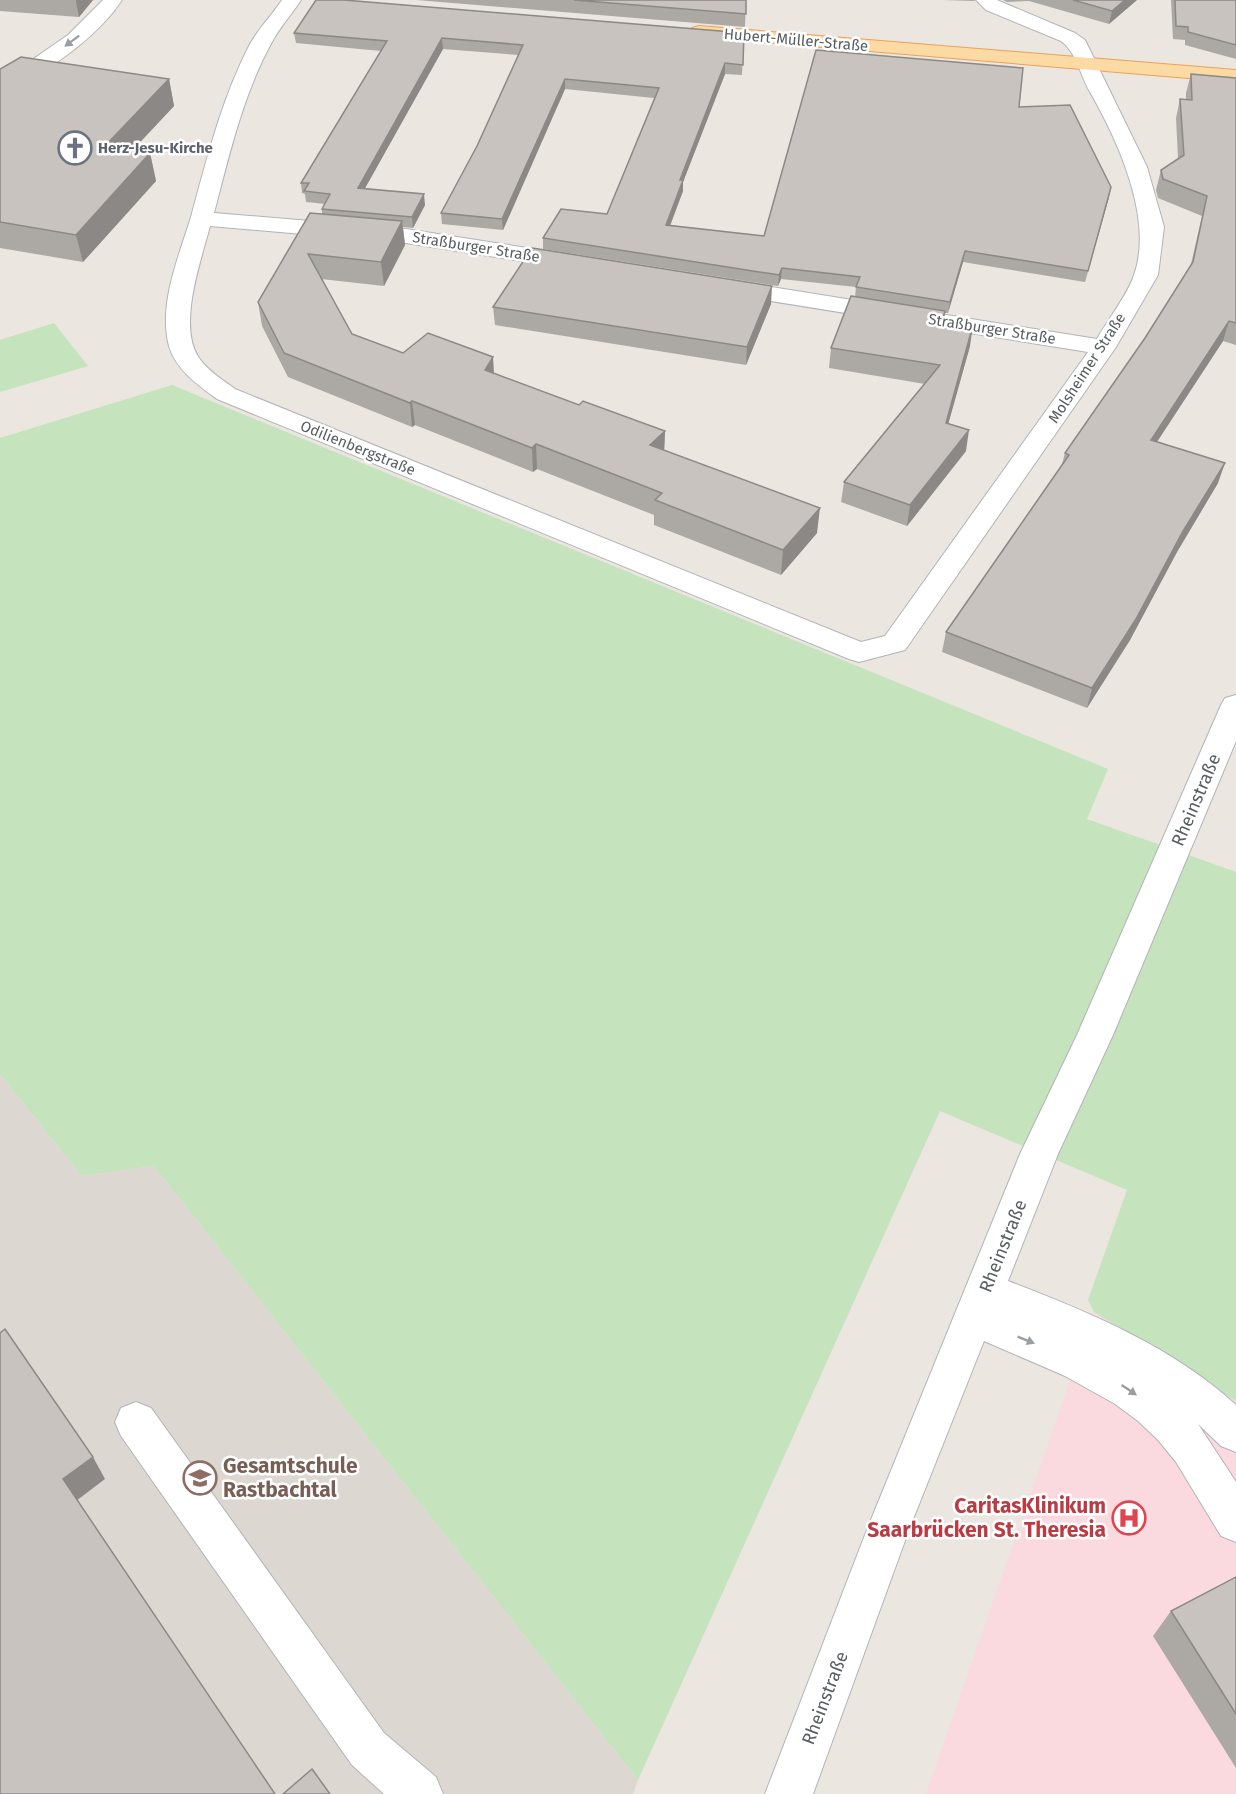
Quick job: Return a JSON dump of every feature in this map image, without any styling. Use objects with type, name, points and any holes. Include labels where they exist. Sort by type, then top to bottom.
[{"type":"main road","name":"Hubert-Müller-Straße","points":[[686,31],[1236,76]]},
{"type":"street","points":[[0,91],[73,40],[99,18],[113,0]]},
{"type":"street","name":"Odilienbergstraße","points":[[292,0],[261,44],[243,85],[218,157],[183,285],[179,315],[180,342],[191,366],[226,394],[859,652],[895,643]]},
{"type":"street","name":"Molsheimer Straße","points":[[895,643],[1104,347],[1146,275],[1153,227],[1136,167],[1078,44],[1068,37],[1002,10],[985,0]]},
{"type":"street","name":"Straßburger Straße","points":[[201,219],[406,236],[597,266]]},
{"type":"street","name":"Straßburger Straße","points":[[710,284],[1104,347]]},
{"type":"street","name":"Rheinstraße","points":[[789,1794],[889,1527],[1039,1154],[1095,1035],[1236,705]]},
{"type":"street","points":[[979,1305],[1070,1323],[1168,1377],[1212,1408],[1236,1432]]},
{"type":"street","points":[[979,1305],[1064,1355],[1112,1379],[1149,1404],[1175,1428],[1224,1481],[1236,1521]]},
{"type":"street","points":[[136,1422],[368,1749],[419,1794]]},
{"type":"shaded area","name":"Gesamtschule Rastbachtal","points":[[0,1074],[82,1176],[154,1166],[638,1780],[633,1794],[0,1794]]},
{"type":"shaded area","name":"CaritasKlinikum Saarbrücken St. Theresia","points":[[1094,1312],[1236,1401],[1236,1794],[926,1794]]},
{"type":"green space","points":[[54,323],[88,366],[0,392],[0,340]]},
{"type":"green space","points":[[172,385],[1108,769],[1087,819],[1236,872],[1236,1401],[1094,1312],[1088,1300],[1127,1190],[940,1111],[638,1780],[154,1166],[82,1176],[0,1074],[0,438]]},
{"type":"building","points":[[316,0],[344,0],[744,33],[743,65],[725,63],[680,180],[683,180],[666,225],[764,236],[816,50],[1023,68],[1019,107],[1070,105],[1111,187],[1088,271],[965,251],[950,302],[856,287],[860,277],[782,268],[779,275],[543,238],[561,209],[607,214],[659,88],[565,79],[502,219],[441,213],[477,146],[523,45],[442,38],[358,188],[424,194],[412,217],[322,209],[330,194],[304,191],[309,183],[301,183],[387,41],[294,33]]},
{"type":"building","points":[[574,0],[746,0],[746,14]]},
{"type":"building","points":[[1073,0],[1125,0],[1112,11]]},
{"type":"building","points":[[1175,0],[1236,0],[1236,45],[1188,32],[1188,27],[1176,26]]},
{"type":"building","points":[[21,57],[169,79],[104,147],[150,153],[76,235],[0,222],[0,69]]},
{"type":"building","points":[[1191,74],[1236,78],[1236,323],[1229,321],[1151,440],[1225,463],[1183,531],[1136,619],[1092,688],[946,632],[1069,455],[1065,453],[1145,338],[1193,262],[1207,196],[1163,179],[1161,170],[1184,155],[1180,99],[1192,100]]},
{"type":"building","points":[[310,213],[402,221],[381,262],[308,254],[352,334],[403,353],[428,333],[493,357],[485,370],[579,405],[583,401],[665,431],[650,445],[820,508],[783,550],[655,500],[662,493],[536,444],[532,448],[412,401],[410,403],[284,353],[258,302]]},
{"type":"building","points":[[532,248],[772,286],[747,347],[493,307]]},
{"type":"building","points":[[851,296],[945,311],[940,327],[968,331],[973,325],[946,423],[969,430],[910,505],[844,482],[940,365],[831,348]]},
{"type":"building","points":[[5,1329],[93,1457],[63,1479],[275,1794],[0,1794],[0,1333]]},
{"type":"building","points":[[1236,1577],[1236,1714],[1171,1611]]},
{"type":"building","points":[[312,1769],[330,1794],[283,1794]]},
{"type":"place","name":"Herz-Jesu-Kirche","points":[[75,148]]},
{"type":"place","name":"Gesamtschule Rastbachtal","points":[[200,1478]]},
{"type":"place","name":"CaritasKlinikum Saarbrücken St. Theresia","points":[[1129,1518]]}]
